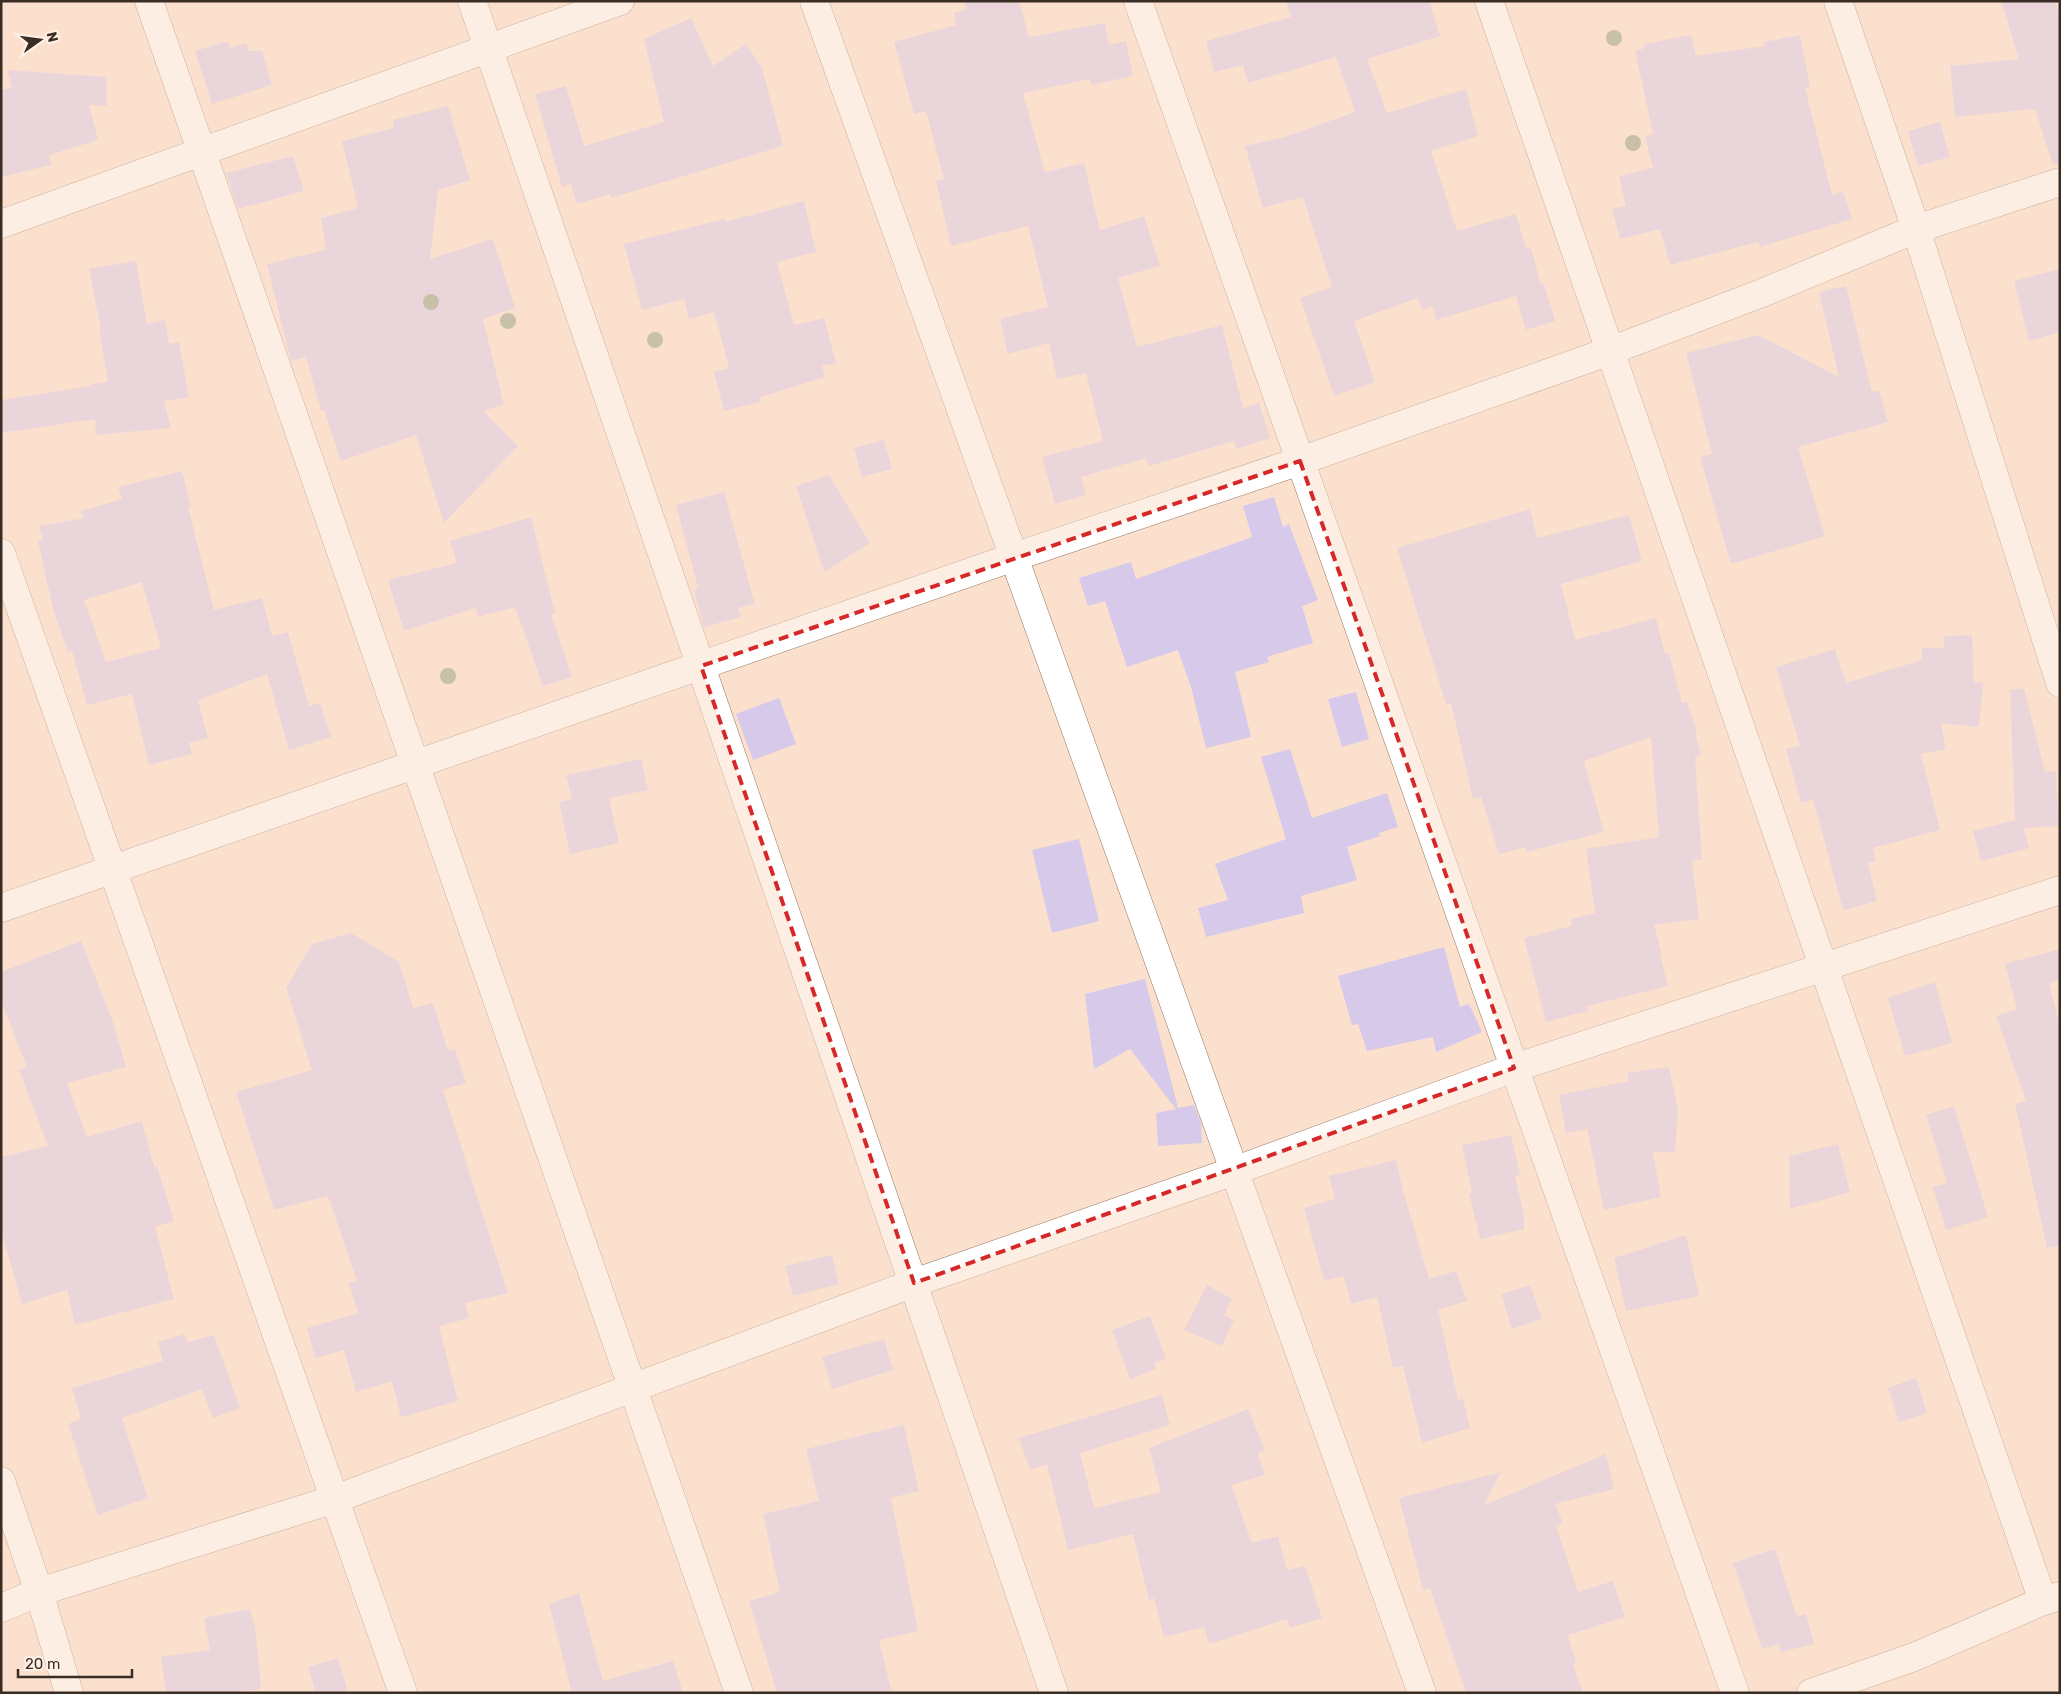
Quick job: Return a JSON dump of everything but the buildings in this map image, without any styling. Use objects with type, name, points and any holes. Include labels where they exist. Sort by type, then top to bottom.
[{"type":"street","points":[[149,1],[739,1693]]},
{"type":"street","points":[[472,1],[1054,1693]]},
{"type":"street","points":[[1,224],[620,1]]},
{"type":"street","points":[[814,1],[1422,1693]]},
{"type":"street","points":[[1138,1],[1735,1693]]},
{"type":"street","points":[[1489,1],[1824,968],[2051,1598],[1914,1657],[1810,1693]]},
{"type":"street","points":[[1838,1],[1916,229],[2060,683]]},
{"type":"street","points":[[1,908],[1014,557],[1300,461],[1610,351],[1762,293],[1916,229],[2060,182]]},
{"type":"street","points":[[1,553],[403,1693]]},
{"type":"street","points":[[1,1608],[39,1592],[335,1499],[914,1283],[1234,1171],[1514,1068],[2060,890]]},
{"type":"street","points":[[1,1481],[39,1592],[69,1693]]},
{"type":"highlighted area","points":[[1300,461],[1514,1068],[914,1283],[701,666]]}]
